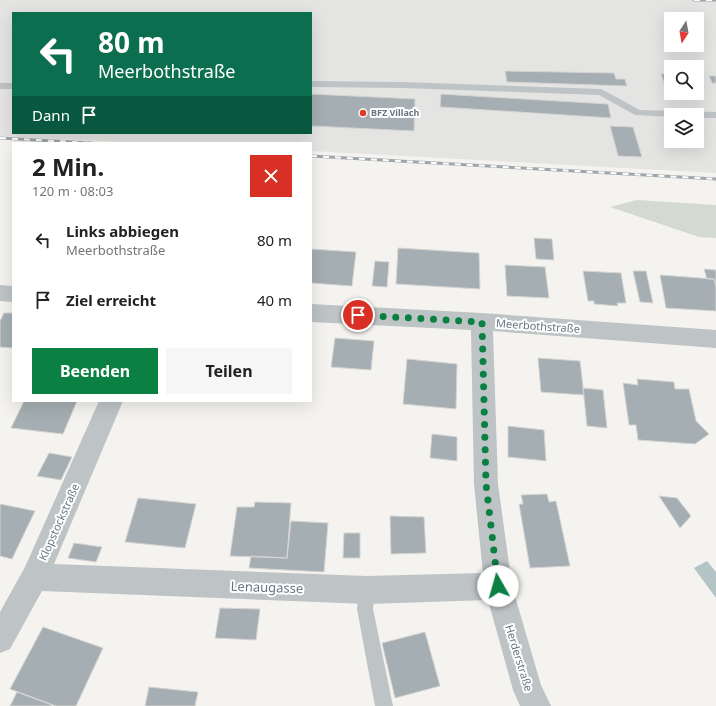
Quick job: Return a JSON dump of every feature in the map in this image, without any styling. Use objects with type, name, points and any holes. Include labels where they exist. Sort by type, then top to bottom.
[{"type":"street","points":[[0,294],[12,294]]},
{"type":"street","name":"Meerbothstraße","points":[[312,313],[482,322],[716,339]]},
{"type":"street","name":"Herderstraße","points":[[482,322],[486,484],[498,586],[528,690],[536,706]]},
{"type":"street","name":"Klopstockstraße","points":[[0,639],[35,577],[111,402]]},
{"type":"street","name":"Lenaugasse","points":[[35,577],[366,590],[498,586]]},
{"type":"lane","points":[[312,84],[401,84],[601,92],[638,113],[716,115]]},
{"type":"lane","points":[[0,86],[12,86]]},
{"type":"lane","points":[[366,590],[366,609],[384,706]]},
{"type":"shaded area","points":[[0,0],[716,0],[716,173],[312,151],[312,142],[123,142],[0,136]]},
{"type":"shaded area","points":[[637,200],[716,205],[716,238],[699,237],[610,207]]},
{"type":"shaded area","points":[[707,561],[716,572],[716,598],[694,568]]},
{"type":"building","points":[[505,71],[614,73],[616,79],[625,79],[627,86],[507,82]]},
{"type":"building","points":[[661,74],[664,74],[664,82]]},
{"type":"building","points":[[709,76],[716,76],[716,83],[712,83]]},
{"type":"building","name":"BFZ Villach","points":[[312,94],[415,99],[414,131],[312,126]]},
{"type":"building","points":[[441,94],[608,104],[611,118],[440,107]]},
{"type":"building","points":[[610,126],[633,127],[642,157],[618,156]]},
{"type":"building","points":[[534,238],[552,239],[554,260],[536,259]]},
{"type":"building","points":[[398,248],[479,253],[480,289],[396,284]]},
{"type":"building","points":[[312,249],[356,252],[352,286],[312,283]]},
{"type":"building","points":[[375,261],[389,262],[387,287],[372,286]]},
{"type":"building","points":[[505,265],[545,267],[549,298],[507,296]]},
{"type":"building","points":[[704,269],[716,270],[716,286],[714,279],[707,279]]},
{"type":"building","points":[[583,271],[621,273],[626,303],[617,303],[618,306],[594,304],[594,301],[588,301]]},
{"type":"building","points":[[633,271],[646,271],[653,303],[640,302]]},
{"type":"building","points":[[660,275],[714,279],[716,286],[716,311],[666,308]]},
{"type":"building","points":[[4,313],[12,313],[12,348],[0,347],[0,321]]},
{"type":"building","points":[[335,338],[374,341],[371,370],[331,367]]},
{"type":"building","points":[[538,358],[580,361],[584,395],[541,392]]},
{"type":"building","points":[[407,359],[457,364],[456,409],[403,404]]},
{"type":"building","points":[[637,379],[674,382],[675,389],[689,389],[696,421],[709,434],[695,444],[638,440],[636,425],[629,425],[623,383],[638,385]]},
{"type":"building","points":[[583,388],[603,390],[607,428],[587,426]]},
{"type":"building","points":[[24,402],[77,402],[63,434],[11,428]]},
{"type":"building","points":[[508,426],[544,430],[546,461],[508,457]]},
{"type":"building","points":[[432,434],[457,437],[457,461],[430,458]]},
{"type":"building","points":[[49,453],[72,457],[61,480],[37,476]]},
{"type":"building","points":[[547,494],[549,502],[556,501],[570,566],[530,568],[519,504],[523,504],[521,495]]},
{"type":"building","points":[[659,496],[677,498],[691,516],[680,528]]},
{"type":"building","points":[[138,498],[196,504],[185,548],[125,542]]},
{"type":"building","points":[[255,502],[291,503],[287,558],[230,556],[237,507],[254,507]]},
{"type":"building","points":[[0,504],[35,511],[12,559],[0,556]]},
{"type":"building","points":[[390,516],[424,517],[426,553],[391,554]]},
{"type":"building","points":[[291,521],[328,523],[324,572],[249,568],[251,556],[287,558]]},
{"type":"building","points":[[344,533],[360,533],[360,558],[343,558]]},
{"type":"building","points":[[74,543],[102,547],[96,562],[68,558]]},
{"type":"building","points":[[220,608],[260,609],[256,640],[215,638]]},
{"type":"building","points":[[43,627],[103,648],[76,706],[56,706],[10,689]]},
{"type":"building","points":[[425,632],[440,686],[395,698],[382,643]]},
{"type":"building","points":[[149,687],[198,692],[195,706],[145,706]]},
{"type":"building","points":[[17,692],[52,705],[10,706]]},
{"type":"railway","points":[[694,0],[716,0]]},
{"type":"railway","points":[[0,138],[73,142]]},
{"type":"railway","points":[[312,156],[716,179]]},
{"type":"place","name":"BFZ Villach","points":[[363,113]]},
{"type":"route","points":[[358,315],[482,322],[486,484],[498,586]]}]
